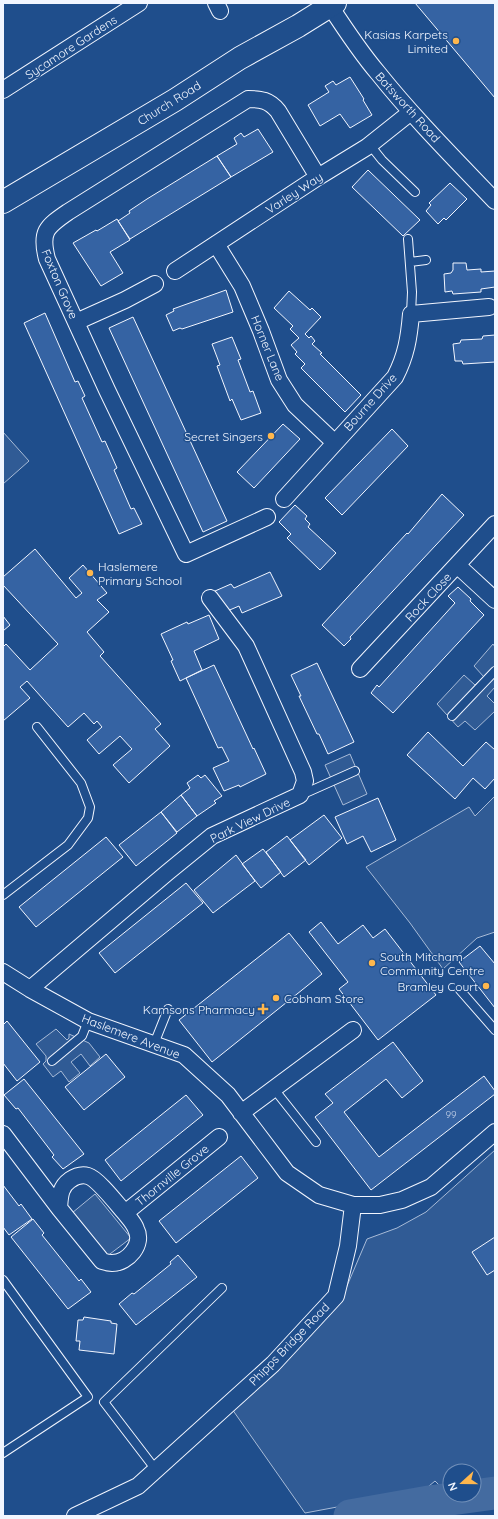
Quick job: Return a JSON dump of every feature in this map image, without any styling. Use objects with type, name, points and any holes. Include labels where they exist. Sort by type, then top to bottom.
[{"type":"street","name":"Sycamore Gardens","points":[[3,90],[139,3]]},
{"type":"street","name":"Batsworth Road","points":[[332,5],[347,32],[377,72],[411,112],[495,201]]},
{"type":"street","name":"Church Road","points":[[3,202],[175,100],[240,58],[298,26],[332,5]]},
{"type":"street","name":"Foxton Grove","points":[[267,517],[186,554],[47,260],[43,246],[44,235],[51,224],[248,99],[263,99],[272,104],[278,111],[318,177]]},
{"type":"street","name":"Varley Way","points":[[175,271],[318,177],[370,145],[411,112]]},
{"type":"street","name":"Horner Lane","points":[[216,244],[242,286],[279,380],[295,405],[334,442]]},
{"type":"street","points":[[76,322],[125,300],[155,284]]},
{"type":"street","points":[[411,314],[489,307]]},
{"type":"street","name":"Bourne Drive","points":[[284,499],[334,442],[395,377],[402,362],[409,336],[411,314]]},
{"type":"street","name":"Rock Close","points":[[360,669],[495,524]]},
{"type":"street","points":[[457,565],[495,600]]},
{"type":"street","name":"Park View Drive","points":[[30,989],[162,876],[212,836],[300,795],[305,781],[303,772],[246,646],[210,598]]},
{"type":"street","name":"Haslemere Avenue","points":[[3,972],[30,989],[88,1021],[184,1055],[228,1095],[287,1173],[319,1195],[353,1205]]},
{"type":"street","points":[[241,1113],[354,1030]]},
{"type":"street","points":[[353,1205],[380,1205],[402,1200],[431,1187],[495,1132]]},
{"type":"street","name":"Thornville Grove","points":[[3,1134],[59,1208],[102,1261],[112,1263],[131,1255],[138,1246],[137,1230],[125,1213],[94,1179],[87,1175],[77,1175],[66,1183],[60,1192],[59,1208]]},
{"type":"street","name":"Thornville Grove","points":[[125,1213],[220,1137]]},
{"type":"street","name":"Phipps Bridge Road","points":[[75,1516],[138,1486],[273,1364],[336,1296],[348,1246],[353,1205]]},
{"type":"lane","points":[[370,145],[382,160],[415,192]]},
{"type":"lane","points":[[408,239],[412,292],[411,314]]},
{"type":"lane","points":[[410,262],[426,260]]},
{"type":"lane","points":[[452,716],[495,671]]},
{"type":"lane","points":[[3,895],[68,845],[88,818],[90,807],[87,795],[81,783],[37,727]]},
{"type":"lane","points":[[300,795],[355,771]]},
{"type":"lane","points":[[460,990],[495,1030]]},
{"type":"lane","points":[[154,1044],[168,1009]]},
{"type":"lane","points":[[52,1061],[82,1036],[88,1021]]},
{"type":"lane","points":[[274,1089],[316,1142]]},
{"type":"lane","points":[[3,1280],[88,1397],[3,1452]]},
{"type":"lane","points":[[156,1470],[104,1402],[222,1288]]},
{"type":"shaded area","points":[[3,432],[29,461],[3,484]]},
{"type":"shaded area","points":[[493,644],[495,647],[495,687],[487,696],[495,704],[495,711],[475,730],[465,721],[458,727],[437,704],[464,675],[475,685],[484,677],[474,666]]},
{"type":"shaded area","points":[[350,754],[367,794],[343,805],[325,765]]},
{"type":"shaded area","points":[[495,796],[495,932],[477,938],[443,969],[410,923],[366,867],[469,807],[475,816]]},
{"type":"shaded area","points":[[56,1029],[67,1040],[69,1038],[69,1034],[89,1043],[100,1057],[90,1066],[81,1054],[71,1062],[80,1073],[69,1082],[61,1071],[53,1077],[43,1064],[46,1061],[46,1056],[36,1044]]},
{"type":"shaded area","points":[[495,1150],[495,1481],[482,1483],[482,1463],[442,1463],[442,1488],[438,1489],[440,1486],[435,1481],[423,1491],[305,1513],[232,1409],[341,1300],[367,1239],[397,1228],[426,1212]]},
{"type":"shaded area","points":[[95,1194],[131,1238],[106,1257],[72,1213]]},
{"type":"building","points":[[415,3],[495,3],[495,98]]},
{"type":"building","points":[[350,77],[372,115],[350,128],[340,114],[320,126],[308,105],[329,92],[325,86],[333,81],[336,85]]},
{"type":"building","points":[[258,129],[273,152],[231,177],[217,156],[237,144],[234,138],[241,133],[244,137]]},
{"type":"building","points":[[217,156],[231,177],[130,239],[118,221],[130,213],[129,211],[147,199]]},
{"type":"building","points":[[368,170],[420,220],[403,236],[352,187]]},
{"type":"building","points":[[450,183],[467,199],[446,220],[444,218],[438,224],[426,211],[431,205],[429,203]]},
{"type":"building","points":[[117,219],[130,240],[110,252],[123,273],[101,286],[73,243]]},
{"type":"building","points":[[453,263],[466,263],[467,270],[481,269],[481,272],[495,271],[495,287],[481,289],[481,292],[453,294],[452,291],[445,292],[444,274],[451,273],[453,270]]},
{"type":"building","points":[[226,290],[233,312],[173,331],[166,315],[174,311],[173,309]]},
{"type":"building","points":[[289,291],[310,310],[312,308],[321,317],[305,334],[309,338],[311,336],[315,341],[312,344],[322,353],[320,354],[361,395],[345,412],[301,368],[305,364],[295,354],[297,352],[291,345],[299,338],[290,329],[293,326],[274,308]]},
{"type":"building","points":[[45,313],[75,382],[78,381],[85,396],[82,398],[102,442],[105,441],[117,468],[114,470],[131,509],[134,508],[142,524],[119,534],[24,323]]},
{"type":"building","points":[[133,317],[227,521],[203,532],[109,328]]},
{"type":"building","points":[[495,335],[495,362],[463,364],[462,361],[455,361],[453,344],[460,343],[461,340],[482,339],[483,336]]},
{"type":"building","points":[[232,337],[241,359],[238,360],[250,392],[253,391],[261,413],[241,420],[232,399],[230,401],[217,366],[220,365],[212,344]]},
{"type":"building","points":[[283,424],[300,439],[254,488],[237,472]]},
{"type":"building","points":[[392,429],[408,446],[342,515],[325,498]]},
{"type":"building","points":[[442,494],[464,515],[350,637],[351,639],[344,646],[322,625],[407,533],[408,534]]},
{"type":"building","points":[[295,505],[307,516],[305,519],[310,524],[308,527],[336,553],[320,570],[287,538],[291,534],[279,522]]},
{"type":"building","name":"Haslemere Primary School","points":[[35,549],[76,598],[82,593],[69,578],[83,565],[107,593],[97,600],[109,612],[87,632],[104,652],[100,656],[161,724],[155,729],[170,746],[129,783],[113,765],[132,749],[120,736],[99,754],[87,740],[102,727],[97,721],[94,724],[84,713],[68,727],[27,681],[20,687],[30,698],[3,721],[3,647],[6,644],[30,670],[58,644],[3,585],[3,577]]},
{"type":"building","points":[[270,572],[282,596],[242,613],[239,606],[225,612],[215,591],[231,584],[234,588]]},
{"type":"building","points":[[458,587],[471,599],[470,601],[484,615],[393,713],[371,693],[377,685],[379,687],[455,603],[448,596]]},
{"type":"building","points":[[209,615],[219,639],[194,651],[202,670],[180,681],[171,661],[173,660],[161,634],[187,622],[188,624]]},
{"type":"building","points":[[3,616],[10,625],[3,631]]},
{"type":"building","points":[[317,663],[354,742],[328,754],[299,696],[301,696],[291,675]]},
{"type":"building","points":[[214,665],[266,774],[240,787],[239,785],[224,791],[213,768],[229,761],[222,747],[218,748],[186,678]]},
{"type":"building","points":[[428,732],[463,766],[486,742],[495,750],[495,778],[485,789],[473,778],[455,799],[407,755]]},
{"type":"building","points":[[198,775],[201,778],[205,775],[222,796],[214,801],[216,803],[197,816],[181,795],[190,788],[187,783]]},
{"type":"building","points":[[181,795],[197,816],[177,832],[161,812]]},
{"type":"building","points":[[378,798],[396,840],[371,852],[363,836],[347,844],[335,817]]},
{"type":"building","points":[[161,812],[177,833],[136,866],[119,845]]},
{"type":"building","points":[[324,815],[342,838],[309,865],[290,840]]},
{"type":"building","points":[[287,836],[306,860],[284,877],[266,852]]},
{"type":"building","points":[[106,837],[123,857],[36,927],[19,907]]},
{"type":"building","points":[[263,849],[281,872],[261,888],[242,864]]},
{"type":"building","points":[[236,855],[255,881],[213,913],[194,890]]},
{"type":"building","points":[[186,883],[203,903],[115,973],[99,953]]},
{"type":"building","name":"South Mitcham Community Centre","points":[[321,922],[338,944],[363,925],[373,938],[385,929],[436,995],[378,1040],[339,989],[348,982],[309,932]]},
{"type":"building","points":[[289,933],[322,974],[212,1062],[179,1020]]},
{"type":"building","name":"Bramley Court","points":[[480,946],[495,964],[495,1008],[459,962]]},
{"type":"building","points":[[7,1021],[40,1062],[17,1081],[3,1063],[3,1025]]},
{"type":"building","points":[[393,1042],[423,1081],[402,1098],[386,1079],[344,1112],[379,1157],[484,1076],[495,1091],[495,1094],[371,1190],[315,1117],[333,1103],[325,1094]]},
{"type":"building","points":[[106,1054],[125,1077],[84,1110],[65,1087]]},
{"type":"building","points":[[24,1079],[84,1154],[63,1169],[52,1157],[54,1155],[18,1108],[16,1109],[4,1095]]},
{"type":"building","points":[[186,1095],[203,1115],[121,1181],[105,1160]]},
{"type":"building","points":[[241,1156],[258,1178],[176,1243],[159,1221]]},
{"type":"building","points":[[3,1185],[19,1206],[21,1204],[32,1219],[9,1235],[3,1227]]},
{"type":"building","points":[[33,1219],[44,1233],[42,1235],[79,1281],[81,1279],[91,1292],[68,1309],[11,1237]]},
{"type":"building","points":[[495,1237],[495,1270],[487,1275],[472,1252]]},
{"type":"building","points":[[178,1255],[197,1277],[136,1325],[119,1304],[132,1293],[134,1294],[171,1264],[170,1262]]},
{"type":"building","points":[[84,1317],[111,1321],[111,1323],[117,1324],[114,1354],[79,1350],[80,1341],[76,1341],[78,1320],[83,1320]]},
{"type":"waterway","points":[[350,1516],[429,1502],[495,1493]]},
{"type":"place","name":"Kasias Karpets Limited","points":[[456,41]]},
{"type":"place","name":"Secret Singers","points":[[271,436]]},
{"type":"place","name":"Haslemere Primary School","points":[[90,573]]},
{"type":"place","name":"South Mitcham Community Centre","points":[[372,963]]},
{"type":"place","name":"Bramley Court","points":[[486,986]]},
{"type":"place","name":"Cobham Store","points":[[276,998]]},
{"type":"place","name":"Kamsons Pharmacy","points":[[263,1009]]}]
